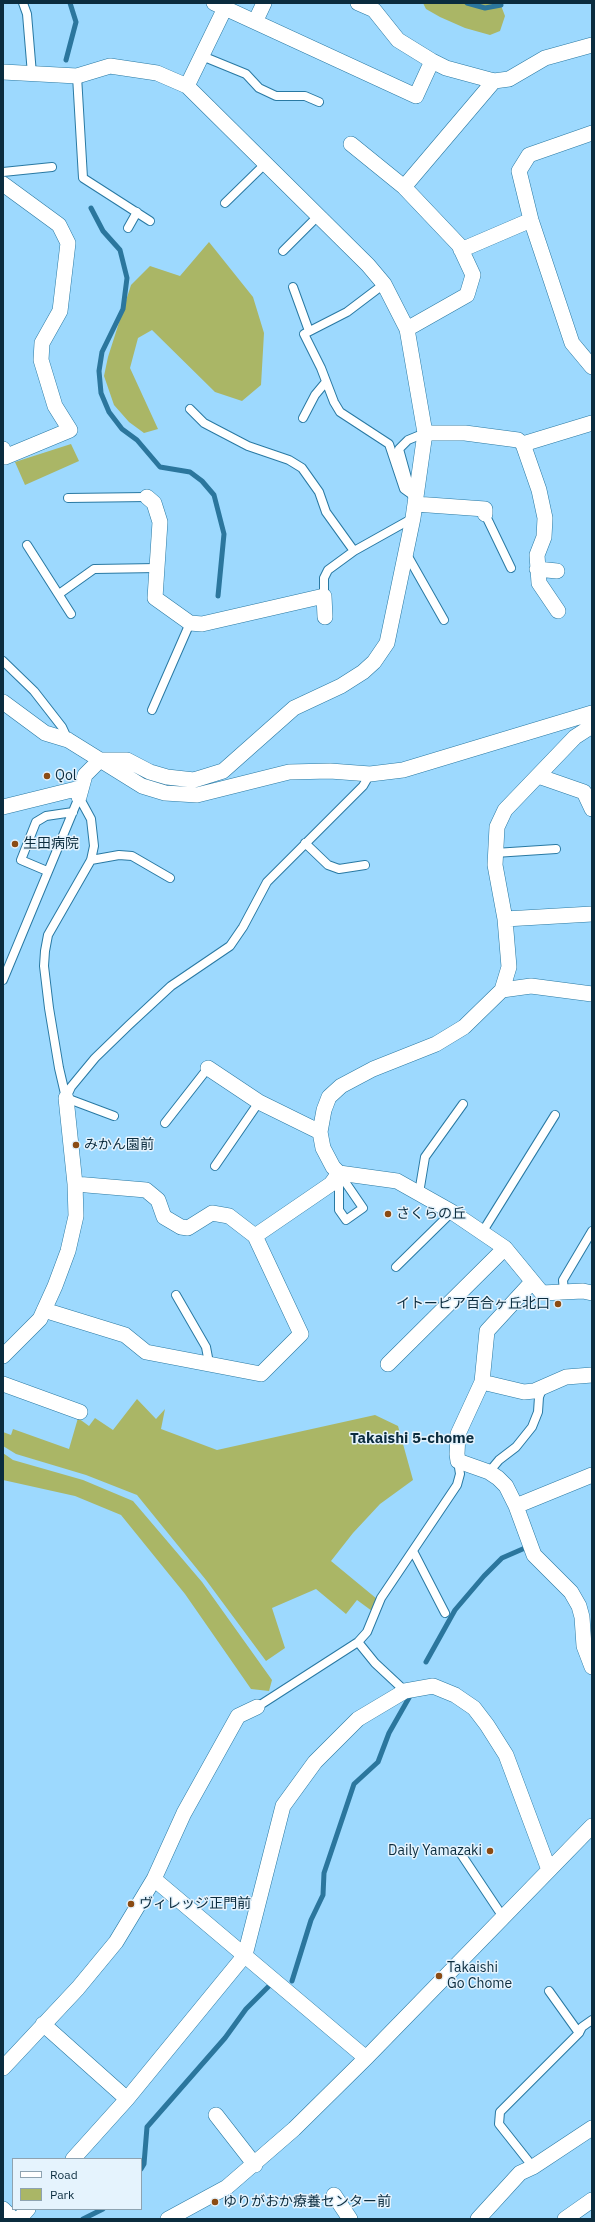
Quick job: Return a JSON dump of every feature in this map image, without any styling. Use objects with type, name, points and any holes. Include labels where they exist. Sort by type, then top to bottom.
[{"type":"street","points":[[256,20],[264,3]]},
{"type":"street","points":[[358,3],[374,10],[398,40],[432,61],[446,68],[494,81],[509,79],[545,58],[592,45]]},
{"type":"street","points":[[187,86],[202,56],[220,6],[256,20],[416,96],[432,61]]},
{"type":"street","points":[[3,72],[77,76],[110,66],[157,73],[187,86],[368,265],[384,284],[407,328],[425,433],[406,553],[387,643],[374,662],[363,672],[341,686],[294,708],[223,771],[194,780],[167,777],[150,772],[127,760],[100,760],[85,775],[79,792],[3,807]]},
{"type":"street","points":[[404,187],[494,81]]},
{"type":"street","points":[[592,133],[528,155],[519,171],[531,220],[572,343],[592,368]]},
{"type":"street","points":[[351,144],[404,187],[458,245],[473,275],[467,295],[407,328]]},
{"type":"street","points":[[3,184],[59,225],[68,243],[60,311],[42,343],[41,360],[55,406],[70,430],[5,457],[3,449]]},
{"type":"street","points":[[461,250],[531,220]]},
{"type":"street","points":[[523,444],[592,425]]},
{"type":"street","points":[[425,433],[465,433],[518,440],[523,444],[539,490],[545,518],[544,537],[537,555],[538,583],[558,611]]},
{"type":"street","points":[[147,497],[154,503],[160,522],[155,598],[190,623],[202,624],[324,596],[325,617]]},
{"type":"street","points":[[413,506],[485,509],[485,514]]},
{"type":"street","points":[[537,569],[557,571]]},
{"type":"street","points":[[3,702],[46,733],[68,740],[142,786],[165,793],[197,795],[289,772],[330,771],[370,774],[403,770],[592,713]]},
{"type":"street","points":[[592,726],[575,737],[505,810],[497,827],[495,865],[505,919],[509,967],[502,990],[464,1027],[436,1044],[373,1070],[341,1086],[329,1097],[324,1110],[320,1132],[322,1148],[333,1167],[339,1173],[397,1180],[452,1212],[505,1248],[542,1293],[583,1291],[592,1293]]},
{"type":"street","points":[[538,776],[584,792],[592,809]]},
{"type":"street","points":[[505,919],[592,914]]},
{"type":"street","points":[[502,990],[531,986],[592,994]]},
{"type":"street","points":[[208,1068],[259,1102],[320,1132]]},
{"type":"street","points":[[3,1356],[40,1319],[68,1251],[76,1216],[75,1184],[66,1098]]},
{"type":"street","points":[[255,1236],[330,1184],[339,1173]]},
{"type":"street","points":[[44,1310],[125,1335],[146,1352],[261,1374],[301,1334],[255,1236],[229,1216],[212,1213],[188,1228],[181,1227],[164,1217],[158,1200],[146,1190],[75,1184]]},
{"type":"street","points":[[388,1364],[505,1248]]},
{"type":"street","points":[[532,1282],[487,1331],[482,1382],[458,1434],[456,1447],[458,1461],[489,1472],[506,1486],[516,1506],[534,1555],[571,1592],[579,1606],[582,1617],[584,1646],[592,1667]]},
{"type":"street","points":[[482,1382],[524,1392],[543,1388],[566,1377],[592,1376]]},
{"type":"street","points":[[3,1384],[80,1412]]},
{"type":"street","points":[[516,1506],[592,1475]]},
{"type":"street","points":[[74,2158],[127,2099],[245,1955],[283,1806],[315,1762],[358,1719],[406,1691],[433,1686],[454,1695],[474,1708],[506,1755],[550,1870]]},
{"type":"street","points":[[3,2068],[78,1988],[116,1942],[154,1880],[184,1813],[238,1716],[258,1707]]},
{"type":"street","points":[[168,2219],[227,2187],[255,2165],[366,2058],[592,1826]]},
{"type":"street","points":[[154,1880],[366,2058]]},
{"type":"street","points":[[43,2024],[127,2099]]},
{"type":"street","points":[[216,2115],[255,2165]]},
{"type":"street","points":[[478,2219],[520,2173],[533,2167],[592,2128]]},
{"type":"street","points":[[334,2195],[350,2219]]},
{"type":"street","points":[[566,2219],[592,2200]]},
{"type":"street","points":[[3,2210],[12,2219]]},
{"type":"street","points":[[19,2219],[27,2210]]},
{"type":"lane","points":[[23,3],[27,14],[32,74]]},
{"type":"lane","points":[[202,56],[246,74],[259,88],[276,96],[305,96],[319,102]]},
{"type":"lane","points":[[77,76],[83,178],[150,221]]},
{"type":"lane","points":[[225,203],[265,164]]},
{"type":"lane","points":[[3,172],[52,167]]},
{"type":"lane","points":[[128,228],[137,212]]},
{"type":"lane","points":[[283,250],[318,216]]},
{"type":"lane","points":[[384,284],[347,312],[304,334],[321,368],[325,383],[340,412],[389,444],[404,489],[413,506]]},
{"type":"lane","points":[[293,287],[309,331]]},
{"type":"lane","points":[[303,418],[315,395],[325,383]]},
{"type":"lane","points":[[190,408],[204,423],[248,446],[289,460],[302,468],[319,492],[326,512],[354,551]]},
{"type":"lane","points":[[389,444],[408,440],[425,433]]},
{"type":"lane","points":[[408,440],[399,449],[413,506]]},
{"type":"lane","points":[[68,498],[147,497]]},
{"type":"lane","points":[[324,596],[324,578],[328,570],[413,506]]},
{"type":"lane","points":[[485,514],[511,568]]},
{"type":"lane","points":[[27,546],[71,614]]},
{"type":"lane","points":[[406,553],[444,620]]},
{"type":"lane","points":[[59,594],[94,569],[157,568]]},
{"type":"lane","points":[[152,710],[190,623]]},
{"type":"lane","points":[[3,660],[34,691],[62,727],[68,740]]},
{"type":"lane","points":[[66,1098],[71,1087],[95,1058],[171,986],[230,946],[243,927],[267,882],[363,786],[370,774]]},
{"type":"lane","points":[[3,980],[47,871],[73,812],[79,792]]},
{"type":"lane","points":[[66,1098],[59,1068],[44,966],[48,935],[91,860],[94,846],[91,819],[79,792]]},
{"type":"lane","points":[[47,871],[21,860],[36,822],[46,816],[73,812]]},
{"type":"lane","points":[[305,843],[328,865],[339,869],[365,865]]},
{"type":"lane","points":[[496,853],[556,849]]},
{"type":"lane","points":[[91,860],[119,855],[132,856],[170,878]]},
{"type":"lane","points":[[164,1122],[208,1068]]},
{"type":"lane","points":[[66,1098],[114,1116]]},
{"type":"lane","points":[[215,1166],[259,1102]]},
{"type":"lane","points":[[418,1193],[425,1157],[463,1104]]},
{"type":"lane","points":[[483,1232],[555,1115]]},
{"type":"lane","points":[[339,1173],[363,1208],[346,1220],[339,1210],[339,1173]]},
{"type":"lane","points":[[396,1267],[452,1212]]},
{"type":"lane","points":[[564,1292],[563,1280],[592,1231]]},
{"type":"lane","points":[[176,1295],[206,1347],[209,1363]]},
{"type":"lane","points":[[489,1472],[499,1460],[516,1447],[532,1427],[538,1412],[539,1398],[543,1388]]},
{"type":"lane","points":[[258,1707],[358,1642],[367,1632],[381,1598],[457,1485],[460,1474],[458,1461]]},
{"type":"lane","points":[[413,1551],[445,1613]]},
{"type":"lane","points":[[358,1642],[375,1663],[406,1691]]},
{"type":"lane","points":[[459,1851],[503,1917]]},
{"type":"lane","points":[[549,1991],[579,2033]]},
{"type":"lane","points":[[533,2167],[500,2124],[500,2112],[579,2033],[582,2027],[592,2020]]},
{"type":"green space","points":[[423,3],[500,3],[505,16],[500,31],[490,35],[465,28],[440,17],[426,9]]},
{"type":"green space","points":[[209,242],[253,297],[264,333],[261,385],[242,401],[215,392],[152,330],[138,338],[130,368],[158,429],[144,433],[129,422],[114,405],[104,376],[108,357],[131,285],[150,266],[180,276]]},
{"type":"green space","points":[[71,444],[79,461],[25,485],[15,462]]},
{"type":"green space","points":[[137,1399],[156,1419],[165,1409],[161,1429],[217,1450],[375,1415],[398,1426],[413,1480],[380,1504],[353,1533],[331,1561],[377,1599],[372,1611],[357,1600],[346,1614],[316,1589],[272,1608],[285,1648],[266,1661],[206,1580],[137,1495],[86,1475],[16,1454],[3,1446],[3,1432],[11,1435],[13,1429],[69,1449],[78,1418],[89,1426],[95,1418],[113,1430]]},
{"type":"green space","points":[[3,1453],[13,1460],[83,1480],[133,1501],[202,1582],[272,1680],[269,1691],[251,1689],[185,1594],[121,1515],[75,1496],[3,1480]]},
{"type":"waterway","points":[[66,60],[76,22],[70,3]]},
{"type":"waterway","points":[[467,3],[485,8],[501,5]]},
{"type":"waterway","points":[[91,208],[103,231],[120,250],[127,278],[123,309],[102,352],[99,371],[101,393],[109,412],[122,429],[137,440],[160,467],[190,472],[202,481],[214,495],[224,534],[218,596]]},
{"type":"waterway","points":[[426,1662],[455,1610],[484,1576],[502,1558],[525,1548]]},
{"type":"waterway","points":[[292,1981],[311,1920],[323,1895],[324,1873],[354,1784],[378,1762],[389,1733],[410,1696]]},
{"type":"waterway","points":[[142,2167],[144,2164],[147,2127],[225,2038],[246,2009],[269,1986]]},
{"type":"waterway","points":[[83,2219],[101,2210]]},
{"type":"place","name":"Qol","points":[[47,776]]},
{"type":"place","name":"生田病院","points":[[15,844]]},
{"type":"place","name":"みかん園前","points":[[76,1145]]},
{"type":"place","name":"さくらの丘","points":[[388,1214]]},
{"type":"place","name":"イトーピア百合ヶ丘北口","points":[[558,1304]]},
{"type":"place","name":"Daily Yamazaki","points":[[490,1851]]},
{"type":"place","name":"ヴィレッジ正門前","points":[[131,1904]]},
{"type":"place","name":"Takaishi Go Chome","points":[[439,1976]]},
{"type":"place","name":"ゆりがおか療養センター前","points":[[215,2202]]},
{"type":"district","name":"Takaishi 5-chome","points":[[412,1439]]}]
